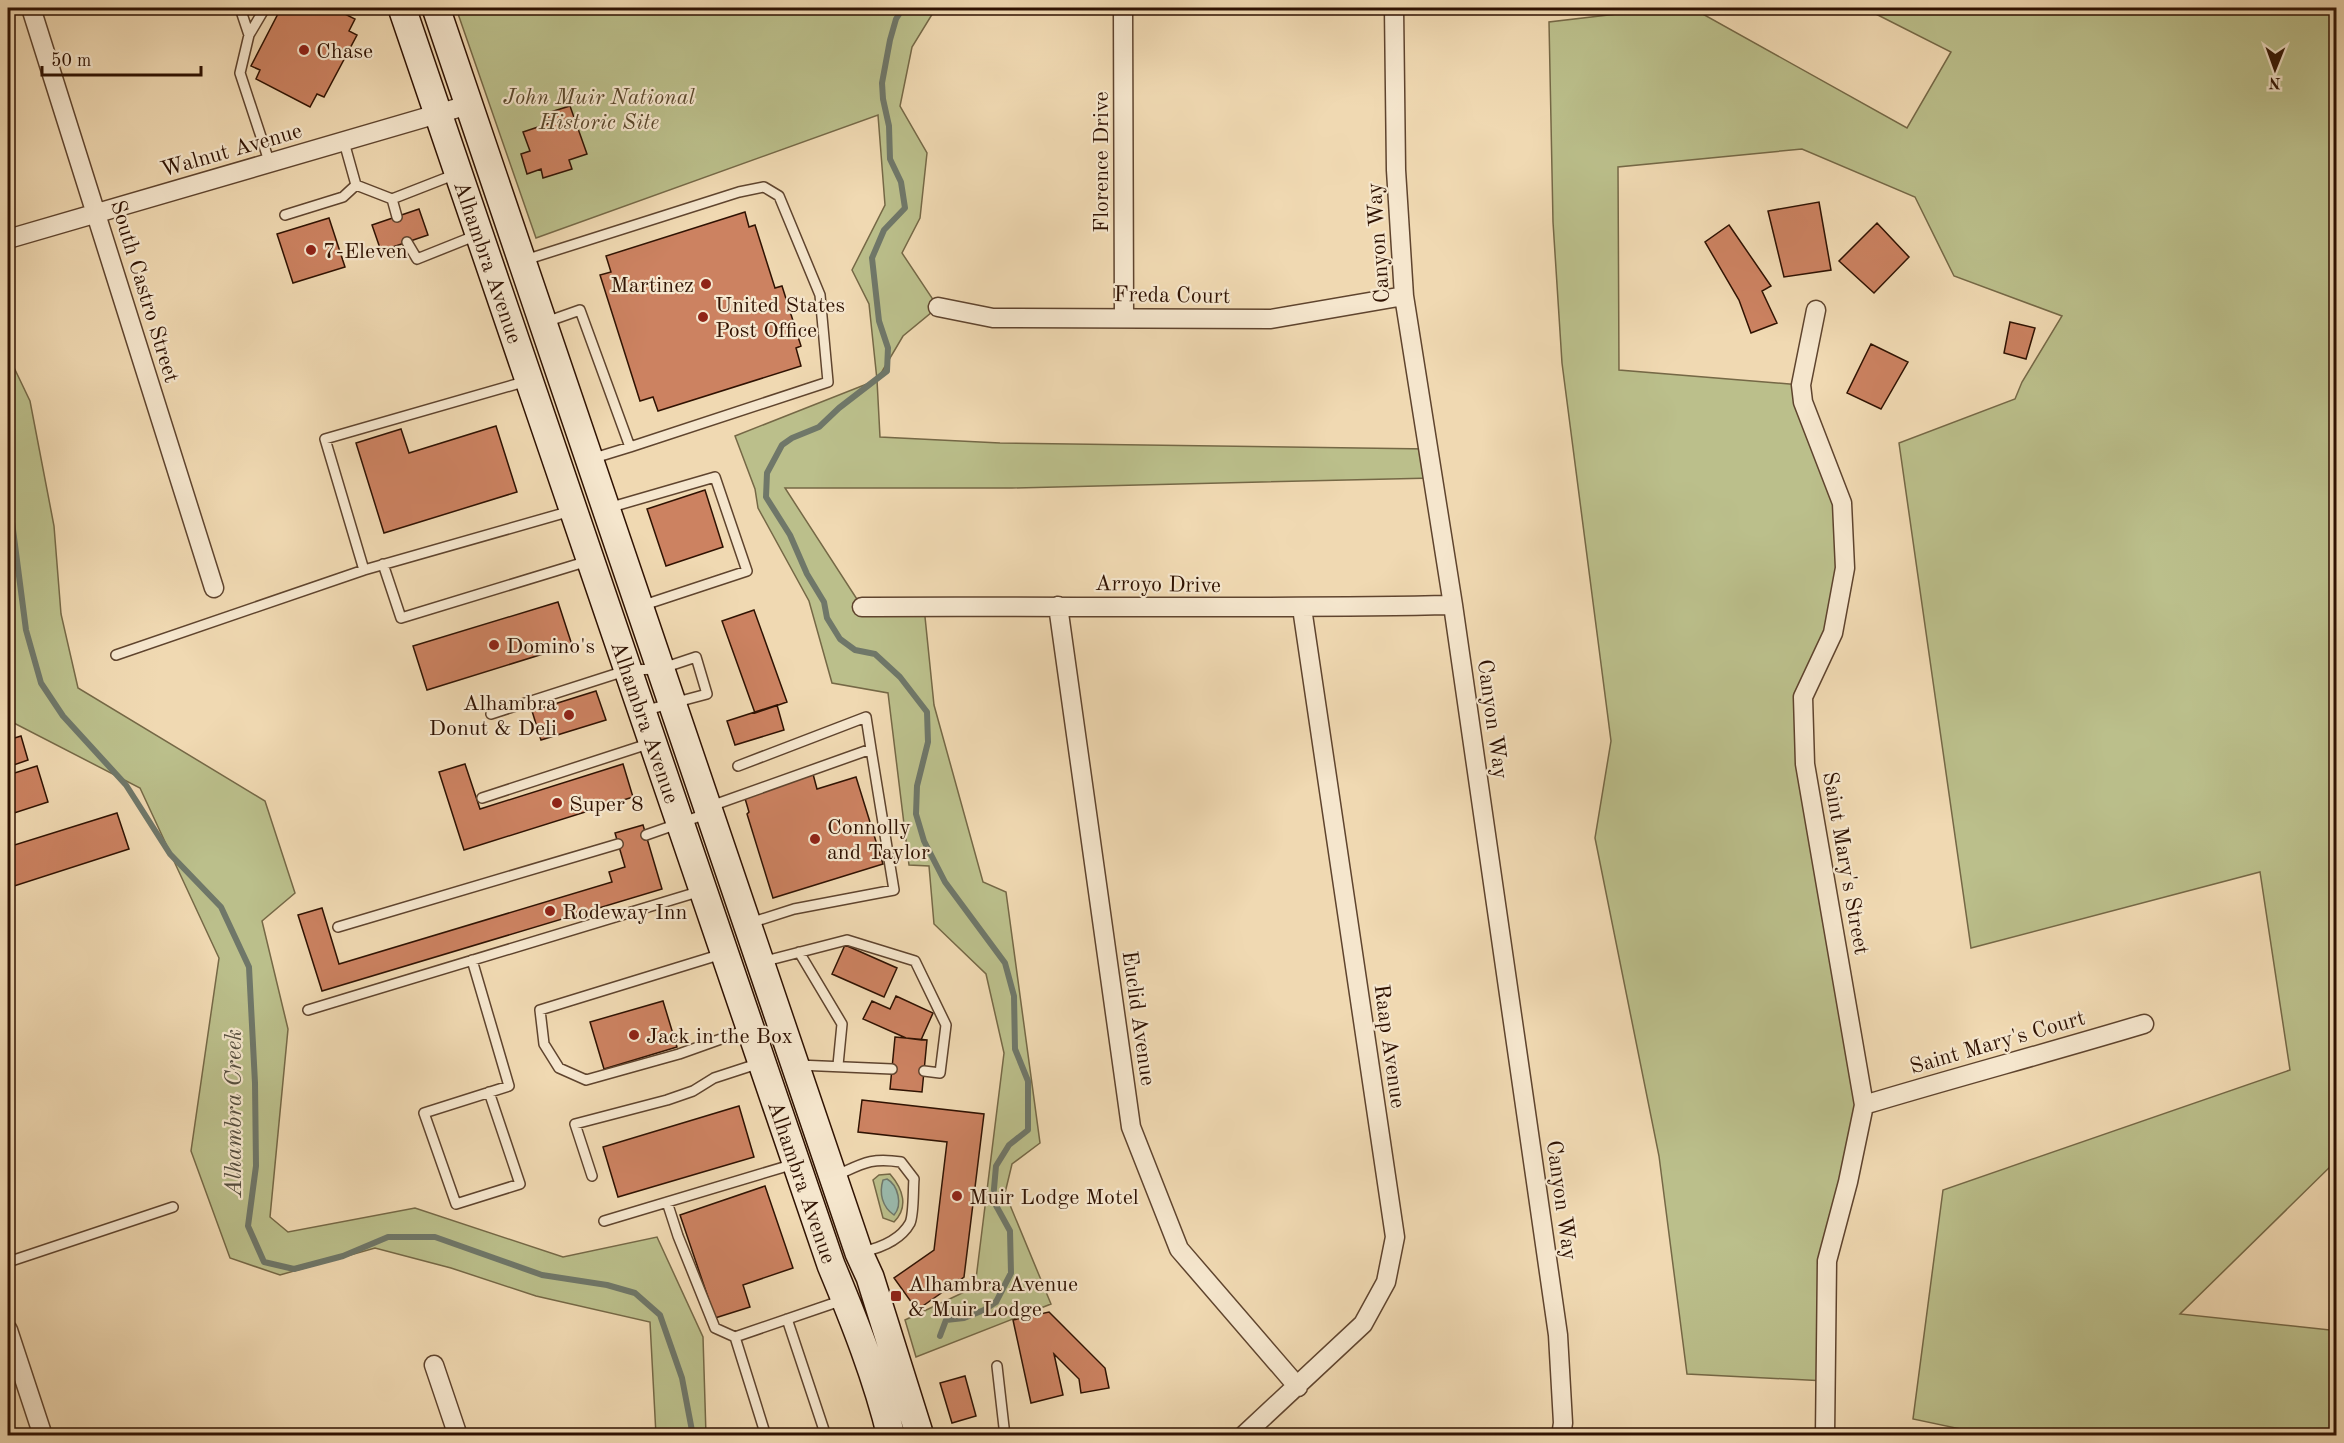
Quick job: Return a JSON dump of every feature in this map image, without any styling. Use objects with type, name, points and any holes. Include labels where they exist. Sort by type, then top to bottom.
[{"type":"main road","name":"Alhambra Avenue","points":[[402,8],[831,1266],[886,1415],[891,1436]]},
{"type":"main road","name":"Alhambra Avenue","points":[[436,8],[859,1253],[870,1277],[920,1436]]},
{"type":"street","name":"South Castro Street","points":[[31,8],[214,588]]},
{"type":"street","name":"Florence Drive","points":[[1123,8],[1124,317]]},
{"type":"street","name":"Canyon Way","points":[[1394,8],[1396,170],[1404,296],[1453,605],[1558,1335],[1563,1423],[1561,1436]]},
{"type":"street","name":"Walnut Avenue","points":[[8,239],[269,161],[344,142],[468,105]]},
{"type":"street","name":"Freda Court","points":[[938,307],[993,318],[1271,319],[1404,296]]},
{"type":"street","name":"Saint Mary's Street","points":[[1816,310],[1801,385],[1803,402],[1842,503],[1845,568],[1833,633],[1803,697],[1805,764],[1864,1105],[1848,1182],[1827,1261],[1825,1436]]},
{"type":"street","name":"Arroyo Drive","points":[[862,607],[1302,608],[1453,605]]},
{"type":"street","name":"Euclid Avenue","points":[[1058,606],[1131,1127],[1179,1249],[1298,1387]]},
{"type":"street","name":"Raap Avenue","points":[[1244,1436],[1363,1324],[1386,1281],[1395,1236],[1302,608]]},
{"type":"street","name":"Saint Mary's Court","points":[[1864,1105],[2144,1024]]},
{"type":"street","points":[[8,1330],[43,1436]]},
{"type":"street","points":[[434,1365],[458,1436]]},
{"type":"lane","points":[[240,8],[249,35]]},
{"type":"lane","points":[[265,8],[249,35],[240,73],[269,161]]},
{"type":"lane","points":[[344,142],[356,185]]},
{"type":"lane","points":[[356,185],[392,199],[458,173]]},
{"type":"lane","points":[[285,215],[343,197],[356,185]]},
{"type":"lane","points":[[521,261],[740,192],[764,188],[779,196],[820,295],[828,382],[589,459]]},
{"type":"lane","points":[[392,199],[397,217]]},
{"type":"lane","points":[[407,242],[417,259],[479,234]]},
{"type":"lane","points":[[542,323],[580,310],[630,447]]},
{"type":"lane","points":[[364,570],[325,439],[529,381]]},
{"type":"lane","points":[[605,508],[715,477],[747,571],[654,600],[639,607]]},
{"type":"lane","points":[[116,655],[364,570],[573,510]]},
{"type":"lane","points":[[383,564],[401,618],[591,560]]},
{"type":"lane","points":[[491,714],[628,670],[660,669],[696,657],[707,694],[642,711]]},
{"type":"lane","points":[[738,766],[866,717],[894,890],[794,909],[747,924]]},
{"type":"lane","points":[[482,798],[653,743]]},
{"type":"lane","points":[[646,835],[871,749]]},
{"type":"lane","points":[[338,927],[618,844]]},
{"type":"lane","points":[[308,1010],[703,891]]},
{"type":"lane","points":[[761,962],[847,940],[915,960],[946,1024],[940,1073],[924,1071]]},
{"type":"lane","points":[[799,952],[842,1024],[838,1065]]},
{"type":"lane","points":[[725,954],[540,1010],[544,1044],[559,1068],[586,1080],[680,1054],[750,1029]]},
{"type":"lane","points":[[472,960],[509,1086],[489,1092],[424,1113],[456,1204],[520,1184],[489,1092]]},
{"type":"lane","points":[[592,1176],[575,1124],[668,1100],[693,1091],[714,1078],[762,1062]]},
{"type":"lane","points":[[796,1065],[838,1065],[892,1070]]},
{"type":"lane","points":[[834,1177],[862,1163],[880,1159],[900,1162],[914,1179],[911,1222],[896,1238],[881,1248],[859,1253]]},
{"type":"lane","points":[[604,1221],[796,1163]]},
{"type":"lane","points":[[667,1202],[678,1236],[715,1328],[735,1338],[766,1436]]},
{"type":"lane","points":[[8,1262],[173,1207]]},
{"type":"lane","points":[[735,1338],[845,1299]]},
{"type":"lane","points":[[787,1319],[826,1436]]},
{"type":"lane","points":[[997,1366],[1005,1436]]},
{"type":"green space","name":"John Muir National Historic Site","points":[[456,8],[936,8],[912,47],[900,106],[927,153],[920,218],[902,253],[938,307],[903,336],[877,380],[869,304],[852,270],[885,205],[878,115],[536,238]]},
{"type":"green space","points":[[1668,8],[1692,8],[1907,128],[1951,52],[1864,8],[2336,8],[2336,1161],[2180,1314],[2330,1330],[2336,1327],[2336,1435],[1975,1436],[1975,1432],[1913,1419],[1943,1190],[2290,1070],[2260,872],[1971,948],[1899,443],[2015,399],[2022,382],[2062,316],[1954,276],[1915,197],[1802,149],[1618,167],[1619,370],[1801,385],[1842,503],[1845,568],[1803,697],[1864,1105],[1827,1261],[1826,1381],[1687,1374],[1659,1156],[1595,838],[1611,741],[1562,363],[1553,222],[1549,22]]},
{"type":"green space","points":[[8,355],[30,401],[54,526],[61,614],[78,688],[265,801],[295,893],[262,921],[288,1029],[270,1217],[288,1232],[415,1208],[563,1257],[657,1237],[703,1337],[706,1435],[656,1435],[650,1322],[536,1296],[451,1268],[375,1248],[280,1275],[230,1258],[191,1151],[219,958],[140,788],[8,720]]},
{"type":"green space","points":[[877,380],[880,437],[1000,443],[1429,449],[1433,478],[1012,488],[785,488],[862,607],[924,607],[934,705],[983,882],[1006,892],[1040,1143],[1012,1164],[1005,1193],[1051,1304],[916,1357],[905,1320],[975,1287],[1004,1053],[986,974],[934,924],[929,866],[909,865],[888,693],[832,683],[809,601],[758,508],[755,489],[735,436]]},
{"type":"green space","points":[[890,1174],[903,1198],[902,1210],[894,1222],[883,1218],[873,1180],[879,1175]]},
{"type":"shaded area","points":[[887,1179],[894,1186],[899,1201],[894,1215],[884,1204],[881,1190],[883,1180]]},
{"type":"building","name":"Chase","points":[[281,8],[333,8],[355,19],[349,31],[357,35],[324,97],[317,94],[310,107],[256,79],[260,70],[251,66]]},
{"type":"building","name":"John Muir National Historic Site","points":[[570,106],[587,154],[569,160],[572,169],[543,178],[541,169],[527,174],[521,154],[530,151],[523,132],[550,123],[547,113]]},
{"type":"building","points":[[1819,202],[1831,270],[1784,277],[1768,211]]},
{"type":"building","points":[[419,209],[428,235],[381,251],[372,225]]},
{"type":"building","name":"United States Post Office","points":[[745,212],[749,227],[755,225],[775,288],[782,286],[801,346],[796,348],[801,366],[658,411],[653,397],[640,401],[600,275],[611,272],[606,256]]},
{"type":"building","name":"7-Eleven","points":[[329,218],[345,267],[293,283],[277,234]]},
{"type":"building","points":[[1877,223],[1909,257],[1874,293],[1839,261]]},
{"type":"building","points":[[1729,225],[1771,286],[1762,291],[1777,323],[1751,333],[1739,300],[1705,242]]},
{"type":"building","points":[[2010,322],[2035,328],[2026,359],[2004,353]]},
{"type":"building","points":[[1871,344],[1908,362],[1881,409],[1847,393]]},
{"type":"building","points":[[496,426],[517,492],[384,533],[356,443],[401,429],[409,453]]},
{"type":"building","points":[[705,490],[723,547],[666,566],[647,509]]},
{"type":"building","points":[[558,602],[572,645],[427,690],[413,646]]},
{"type":"building","points":[[754,610],[787,702],[755,713],[722,621]]},
{"type":"building","name":"Alhambra Donut & Deli","points":[[596,691],[606,720],[541,740],[532,711]]},
{"type":"building","points":[[777,705],[784,730],[735,745],[727,721]]},
{"type":"building","points":[[21,736],[28,760],[8,767],[8,740]]},
{"type":"building","name":"Super 8","points":[[465,764],[480,809],[623,764],[633,797],[464,850],[439,772]]},
{"type":"building","points":[[37,766],[48,802],[8,815],[8,775]]},
{"type":"building","name":"Connolly and Taylor","points":[[813,774],[817,789],[856,777],[883,864],[773,898],[747,814],[749,812],[744,795]]},
{"type":"building","points":[[117,813],[129,849],[8,888],[8,847]]},
{"type":"building","name":"Rodeway Inn","points":[[643,825],[662,889],[322,991],[298,915],[322,908],[339,964],[612,882],[609,872],[625,867],[615,833]]},
{"type":"building","points":[[845,945],[897,968],[884,997],[832,974]]},
{"type":"building","points":[[896,996],[933,1013],[921,1040],[906,1038],[863,1019],[872,1001],[890,1009]]},
{"type":"building","name":"Jack in the Box","points":[[663,1001],[677,1047],[604,1069],[590,1022]]},
{"type":"building","points":[[895,1037],[927,1040],[922,1092],[890,1089]]},
{"type":"building","name":"Muir Lodge Motel","points":[[862,1100],[984,1114],[964,1277],[917,1310],[894,1278],[934,1250],[947,1142],[858,1132]]},
{"type":"building","points":[[739,1106],[754,1157],[618,1197],[603,1147]]},
{"type":"building","points":[[765,1186],[793,1268],[743,1285],[750,1307],[715,1318],[680,1215]]},
{"type":"building","points":[[1049,1312],[1105,1368],[1109,1388],[1081,1393],[1079,1379],[1054,1354],[1063,1395],[1031,1403],[1013,1320]]},
{"type":"building","points":[[965,1376],[976,1416],[952,1423],[940,1383]]},
{"type":"waterway","points":[[903,8],[896,19],[890,40],[882,83],[889,126],[890,159],[901,182],[905,208],[884,230],[872,258],[879,321],[888,348],[887,371],[839,408],[819,427],[792,438],[782,445],[767,473],[766,497],[790,535],[807,574],[824,602],[827,618],[840,639],[855,650],[875,654],[900,677],[927,712],[928,742],[917,786],[916,814],[924,841],[945,882],[1005,963],[1014,996],[1015,1049],[1028,1081],[1028,1130],[1009,1145],[996,1166],[993,1200],[1010,1231],[1011,1273],[996,1302],[964,1318],[946,1320],[940,1336]]},
{"type":"waterway","name":"Alhambra Creek","points":[[8,491],[26,630],[41,683],[63,716],[126,785],[170,854],[221,907],[249,967],[255,1083],[256,1166],[248,1226],[264,1262],[294,1269],[343,1256],[388,1237],[435,1237],[542,1275],[607,1285],[635,1293],[660,1315],[682,1378],[693,1436]]},
{"type":"place","name":"Chase","points":[[304,50]]},
{"type":"place","name":"7-Eleven","points":[[311,250]]},
{"type":"place","name":"Martinez","points":[[706,284]]},
{"type":"place","name":"United States Post Office","points":[[703,317]]},
{"type":"place","name":"Domino's","points":[[494,645]]},
{"type":"place","name":"Alhambra Donut & Deli","points":[[569,715]]},
{"type":"place","name":"Super 8","points":[[557,803]]},
{"type":"place","name":"Connolly and Taylor","points":[[815,839]]},
{"type":"place","name":"Rodeway Inn","points":[[550,911]]},
{"type":"place","name":"Jack in the Box","points":[[634,1035]]},
{"type":"place","name":"Muir Lodge Motel","points":[[957,1196]]},
{"type":"place","name":"Alhambra Avenue & Muir Lodge","points":[[896,1296]]}]
